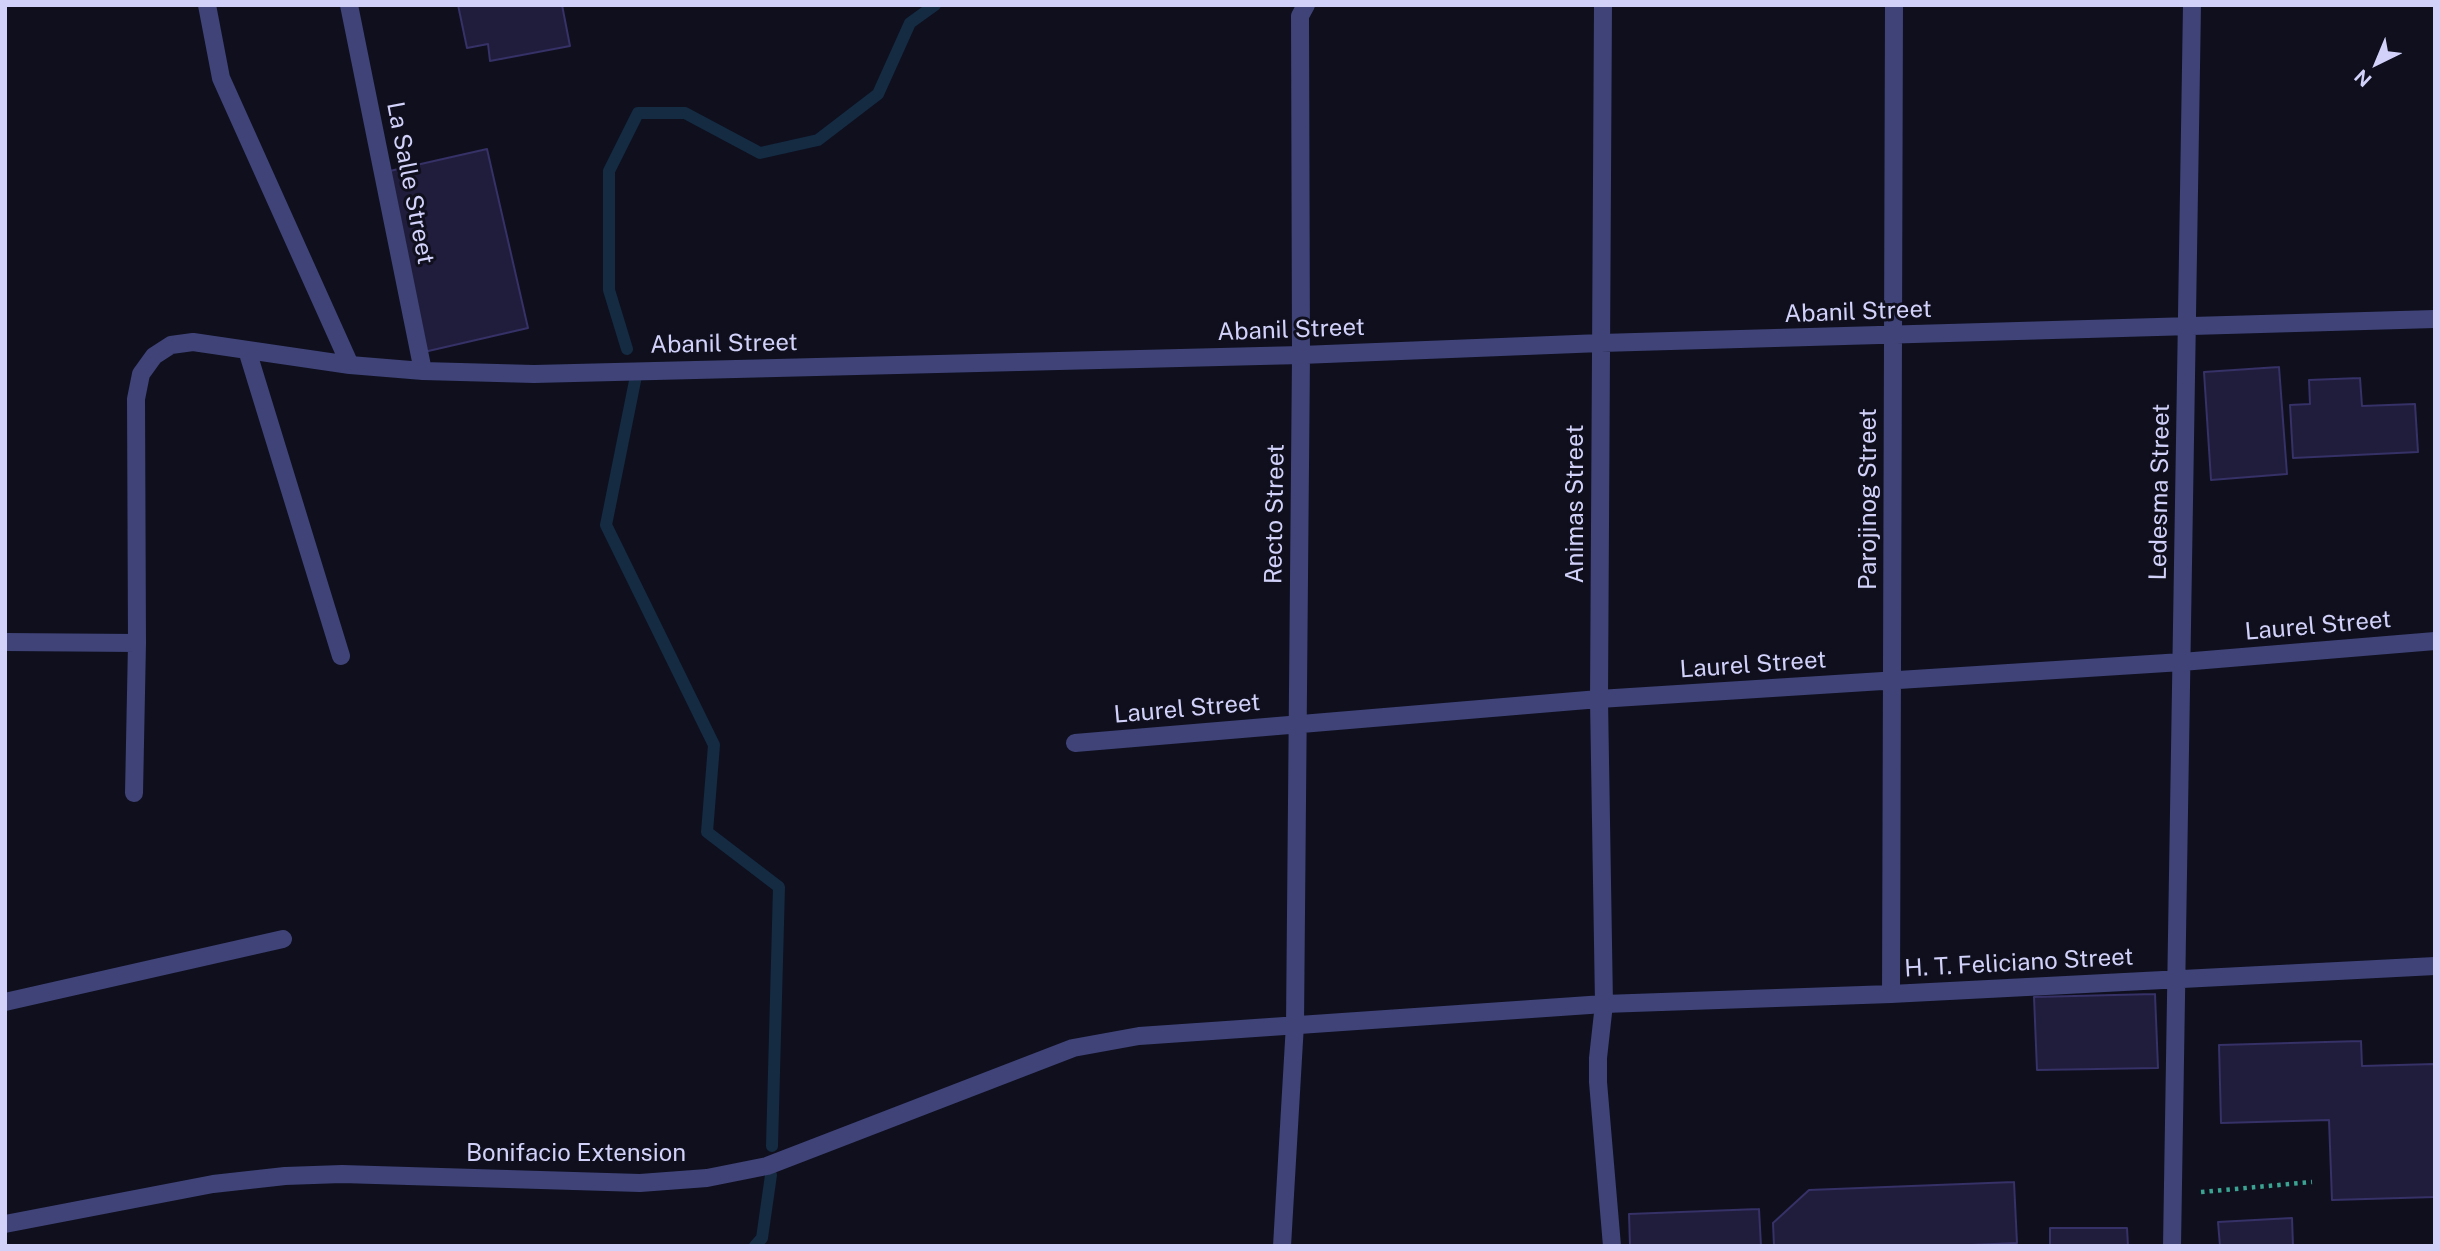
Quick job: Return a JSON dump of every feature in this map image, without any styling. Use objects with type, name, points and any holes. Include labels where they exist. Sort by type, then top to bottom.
[{"type":"street","points":[[207,5],[221,78],[350,365]]},
{"type":"street","name":"La Salle Street","points":[[349,5],[423,371]]},
{"type":"street","name":"Recto Street","points":[[1282,1246],[1295,1024],[1301,355],[1300,16],[1307,5]]},
{"type":"street","name":"Animas Street","points":[[1604,5],[1599,699],[1604,1004],[1598,1082],[1612,1246]]},
{"type":"street","name":"Parojinog Street","points":[[1891,993],[1894,5]]},
{"type":"street","name":"Ledesma Street","points":[[2172,1246],[2192,5]]},
{"type":"street","name":"Abanil Street","points":[[137,643],[136,399],[141,374],[154,356],[171,345],[193,342],[350,365],[423,371],[534,374],[1301,355],[1601,343],[2435,319]]},
{"type":"street","points":[[247,350],[341,656]]},
{"type":"street","name":"Laurel Street","points":[[1074,743],[1599,699],[2182,662],[2435,641]]},
{"type":"street","points":[[5,642],[137,643],[134,793]]},
{"type":"street","points":[[5,1002],[283,939]]},
{"type":"street","name":"H. T. Feliciano Street","points":[[1295,1024],[1604,1004],[2177,980],[2435,966]]},
{"type":"street","name":"Bonifacio Extension","points":[[5,1224],[213,1184],[285,1176],[342,1174],[640,1183],[707,1178],[767,1166],[1073,1048],[1139,1035],[1295,1024]]},
{"type":"path","points":[[2173,1195],[2312,1182]]},
{"type":"building","points":[[458,5],[562,5],[570,46],[490,61],[488,44],[467,48]]},
{"type":"building","points":[[487,149],[528,328],[424,352],[381,173]]},
{"type":"building","points":[[2279,367],[2287,474],[2211,480],[2204,372]]},
{"type":"building","points":[[2360,378],[2362,406],[2415,404],[2418,452],[2293,458],[2290,405],[2310,404],[2309,380]]},
{"type":"building","points":[[2155,994],[2158,1068],[2037,1070],[2034,997]]},
{"type":"building","points":[[2361,1041],[2362,1066],[2435,1064],[2435,1197],[2332,1200],[2329,1120],[2221,1123],[2219,1045]]},
{"type":"building","points":[[2014,1182],[2017,1243],[1948,1246],[1774,1246],[1773,1223],[1809,1190]]},
{"type":"building","points":[[1759,1209],[1761,1246],[1630,1246],[1629,1214]]},
{"type":"building","points":[[2292,1218],[2293,1246],[2220,1246],[2218,1222]]},
{"type":"building","points":[[2050,1228],[2127,1228],[2128,1246],[2050,1246]]},
{"type":"waterway","points":[[627,349],[609,290],[609,171],[638,113],[685,113],[760,153],[818,140],[878,94],[910,23],[935,5]]},
{"type":"waterway","points":[[636,376],[606,525],[714,745],[707,832],[779,887],[772,1146]]},
{"type":"waterway","points":[[755,1246],[762,1238],[771,1175]]}]
